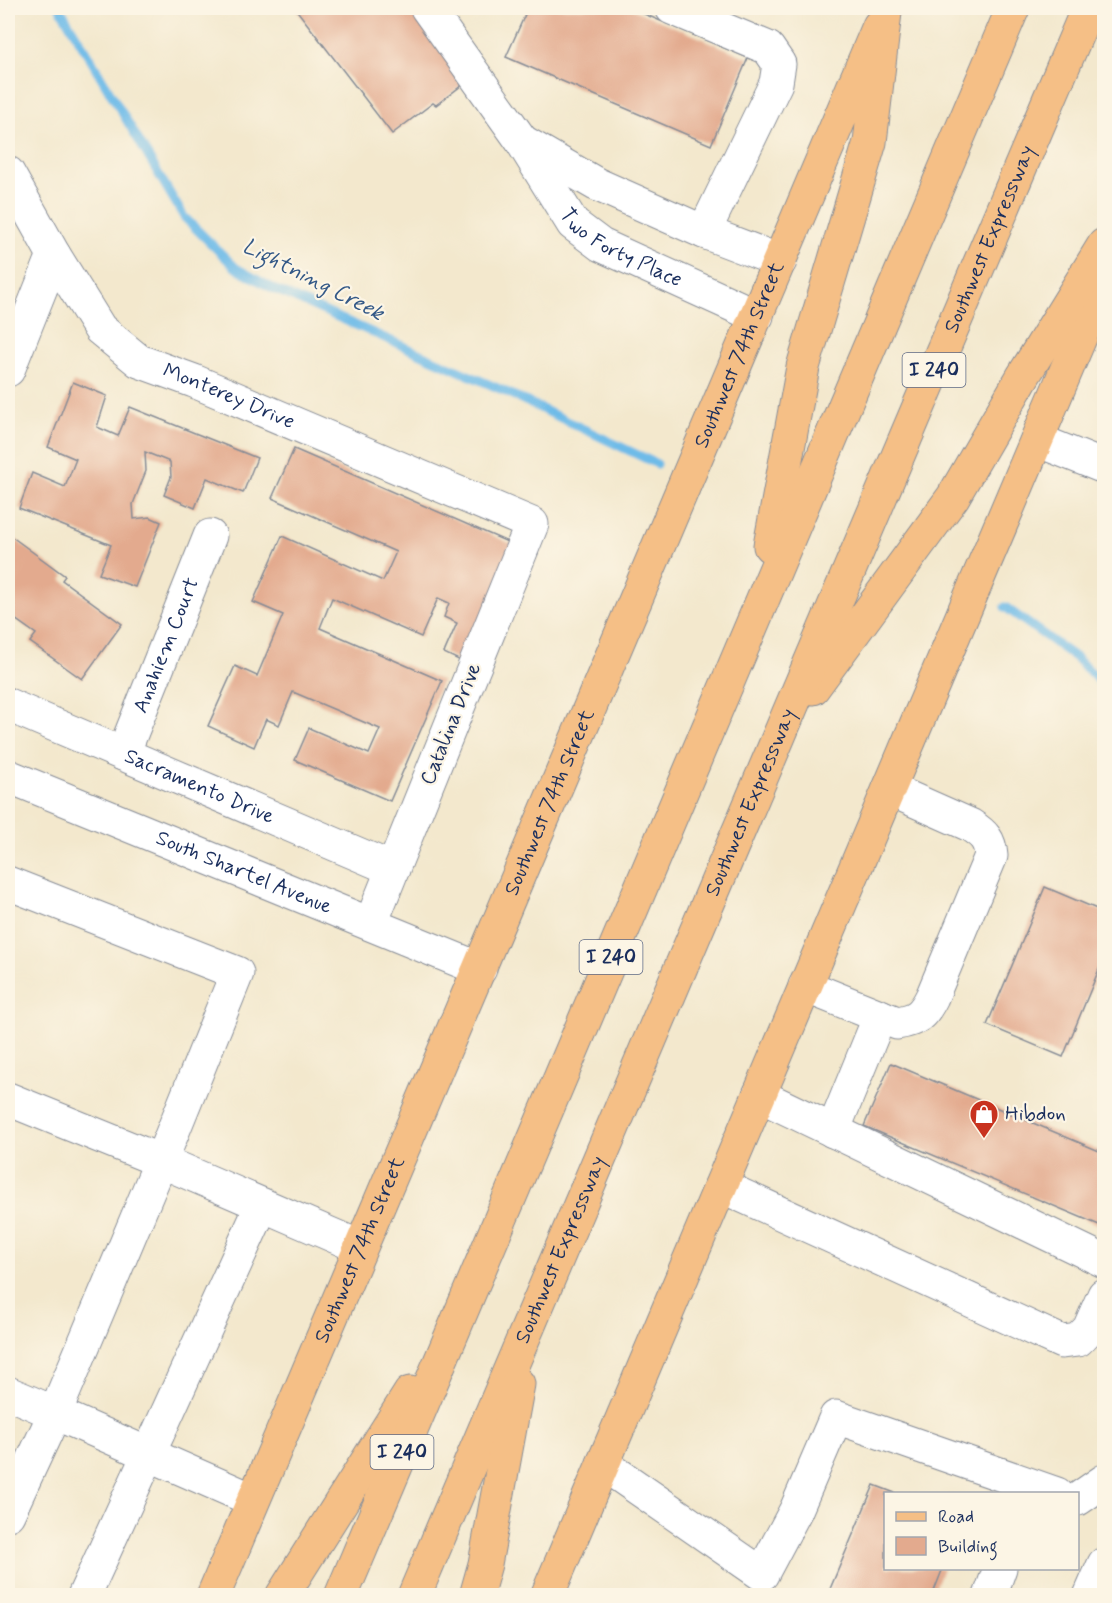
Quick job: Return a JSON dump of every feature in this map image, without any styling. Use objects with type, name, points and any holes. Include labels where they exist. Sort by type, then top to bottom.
[{"type":"main road","name":"I 240","points":[[341,1596],[1013,8]]},
{"type":"main road","name":"Southwest Expressway","points":[[414,1596],[1088,8]]},
{"type":"main road","points":[[758,607],[803,367],[870,142],[882,9]]},
{"type":"main road","name":"Southwest 74th Street","points":[[213,1596],[757,316],[882,9]]},
{"type":"main road","points":[[780,733],[953,497],[1022,378],[1104,245]]},
{"type":"main road","points":[[547,1596],[1104,281]]},
{"type":"main road","points":[[282,1596],[464,1308]]},
{"type":"main road","points":[[476,1596],[486,1564],[529,1323]]},
{"type":"street","name":"Two Forty Place","points":[[427,8],[521,140],[573,224],[601,245],[757,316]]},
{"type":"street","points":[[672,8],[768,48],[780,64],[776,83],[704,232]]},
{"type":"street","name":"Two Forty Place","points":[[521,140],[596,184],[704,232],[780,261]]},
{"type":"street","name":"Monterey Drive","points":[[8,173],[54,255],[100,329],[139,361],[194,381],[532,524]]},
{"type":"street","points":[[8,370],[54,255]]},
{"type":"street","points":[[1037,440],[1104,466]]},
{"type":"street","name":"Catalina Drive","points":[[370,923],[532,524]]},
{"type":"street","name":"Anahiem Court","points":[[123,754],[210,536]]},
{"type":"street","name":"Sacramento Drive","points":[[8,705],[393,869]]},
{"type":"street","name":"South Shartel Avenue","points":[[8,776],[480,969]]},
{"type":"street","points":[[805,986],[897,1023],[909,1021],[924,1013],[991,856],[990,842],[981,832],[889,789]]},
{"type":"street","points":[[8,883],[237,973],[55,1413],[8,1514]]},
{"type":"street","points":[[833,1131],[880,1016]]},
{"type":"street","points":[[759,1095],[1104,1261]]},
{"type":"street","points":[[8,1099],[161,1161],[360,1248]]},
{"type":"street","points":[[721,1186],[1062,1342],[1078,1340],[1089,1329],[1104,1295]]},
{"type":"street","points":[[84,1596],[262,1205]]},
{"type":"street","points":[[8,1393],[254,1500]]},
{"type":"street","points":[[603,1464],[758,1585],[796,1510],[836,1417],[1040,1491]]},
{"type":"street","points":[[1079,1499],[1104,1481]]},
{"type":"street","points":[[1079,1501],[1104,1513]]},
{"type":"street","points":[[1090,1596],[1104,1563]]},
{"type":"street","points":[[990,1596],[1000,1570]]},
{"type":"building","points":[[295,8],[409,8],[466,82],[392,134]]},
{"type":"building","points":[[528,8],[630,8],[748,58],[711,145],[506,57]]},
{"type":"building","points":[[73,382],[107,396],[97,427],[118,436],[130,407],[257,458],[243,493],[207,478],[195,508],[164,495],[171,477],[170,462],[145,452],[146,471],[133,504],[134,519],[150,517],[161,522],[135,587],[99,574],[111,545],[19,508],[32,473],[65,487],[76,459],[48,447]]},
{"type":"building","points":[[294,449],[519,547],[467,664],[444,653],[457,623],[444,617],[449,603],[438,598],[421,637],[332,598],[320,628],[442,681],[390,801],[295,760],[309,728],[369,754],[380,729],[293,692],[279,725],[266,719],[254,747],[208,726],[235,666],[257,676],[283,615],[253,602],[282,536],[383,581],[396,552],[272,498]]},
{"type":"building","points":[[8,534],[65,576],[62,580],[122,624],[82,679],[30,642],[36,634],[8,614]]},
{"type":"building","points":[[1045,887],[1104,912],[1104,957],[1063,1057],[987,1025]]},
{"type":"building","name":"Hibdon","points":[[891,1063],[1104,1153],[1104,1227],[864,1126]]},
{"type":"building","points":[[874,1485],[892,1492],[884,1492],[884,1570],[942,1570],[932,1596],[827,1596]]},
{"type":"waterway","name":"Lightning Creek","points":[[60,8],[184,217],[236,268],[274,289],[500,389],[657,464]]},
{"type":"waterway","name":"Lightning Creek","points":[[1005,607],[1076,658],[1104,686]]},
{"type":"place","name":"Hibdon","points":[[984,1140]]}]
